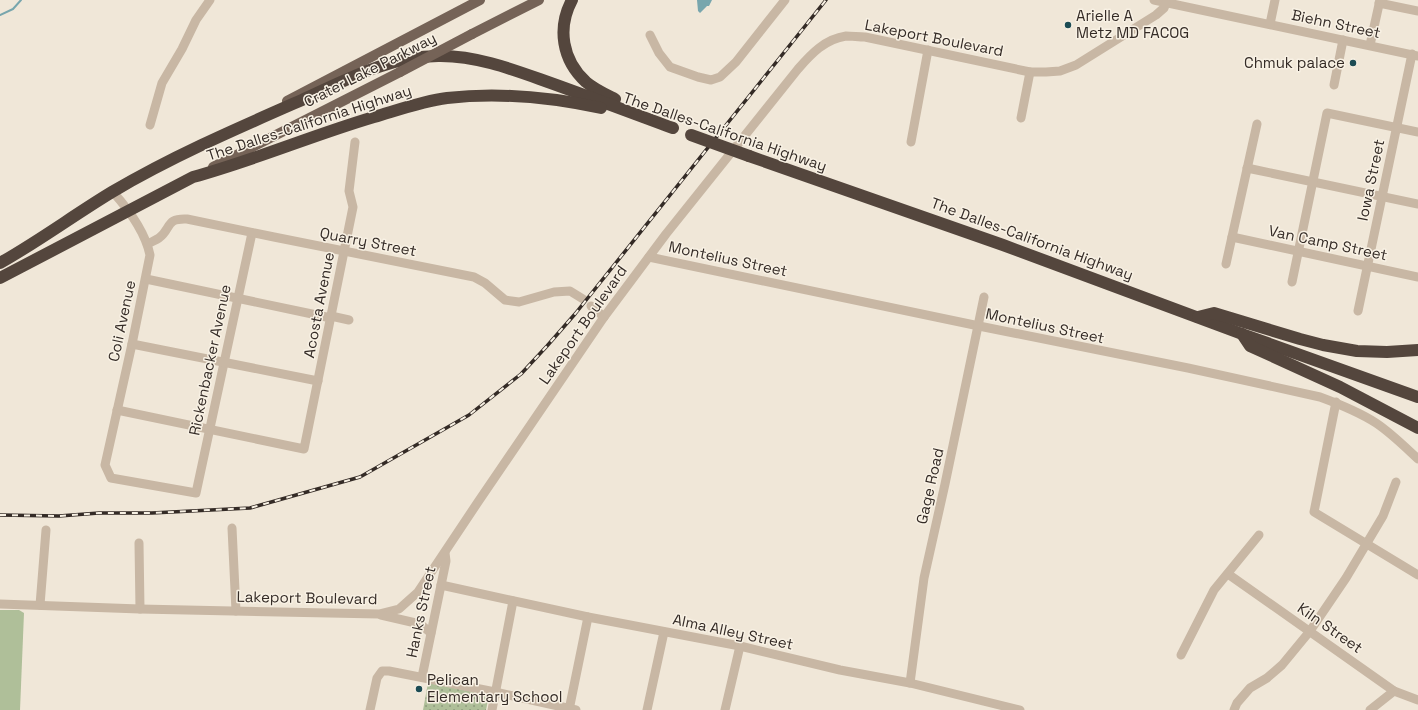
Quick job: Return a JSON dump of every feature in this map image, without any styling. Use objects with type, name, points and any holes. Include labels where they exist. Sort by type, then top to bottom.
[{"type":"highway","points":[[572,0],[564,18],[563,36],[566,52],[574,68],[586,82],[603,93],[673,128]]},
{"type":"highway","name":"The Dalles-California Highway","points":[[0,263],[27,248],[113,192],[171,160],[225,134],[378,67],[416,57],[442,56],[474,60],[504,67],[749,156],[1004,245],[1242,334],[1418,397]]},
{"type":"highway","name":"The Dalles-California Highway","points":[[0,278],[193,177],[228,167],[363,120],[406,107],[446,98],[515,96],[567,100],[605,108],[673,128]]},
{"type":"highway","points":[[1198,317],[1214,313],[1300,339],[1357,351],[1387,352],[1418,350]]},
{"type":"highway","points":[[1242,334],[1250,346],[1340,387],[1418,428]]},
{"type":"main road","name":"Crater Lake Parkway","points":[[225,134],[480,0]]},
{"type":"main road","name":"Crater Lake Parkway","points":[[193,177],[539,0]]},
{"type":"street","points":[[150,125],[162,83],[182,49],[196,20],[210,0]]},
{"type":"street","points":[[650,35],[659,53],[670,67],[711,80],[720,77],[736,62],[785,0]]},
{"type":"street","name":"Biehn Street","points":[[1154,0],[1415,55]]},
{"type":"street","points":[[1270,24],[1275,0]]},
{"type":"street","points":[[1370,46],[1379,2],[1418,11]]},
{"type":"street","name":"Lakeport Boulevard","points":[[0,604],[140,609],[379,614],[399,609],[418,592],[604,317],[649,257],[788,81],[813,52],[829,41],[846,36],[865,37],[1030,72],[1060,71],[1076,65],[1156,15],[1164,8],[1166,3]]},
{"type":"street","points":[[1334,85],[1343,40]]},
{"type":"street","points":[[911,142],[928,50]]},
{"type":"street","name":"Iowa Street","points":[[1358,311],[1396,128],[1415,55]]},
{"type":"street","points":[[1021,118],[1030,72]]},
{"type":"street","points":[[1292,282],[1327,113],[1418,132]]},
{"type":"street","points":[[1226,264],[1257,124]]},
{"type":"street","name":"Acosta Avenue","points":[[210,430],[304,449],[353,207],[349,191],[355,142]]},
{"type":"street","points":[[1247,168],[1418,204]]},
{"type":"street","name":"Coli Avenue","points":[[113,192],[129,211],[148,244],[150,255],[132,344],[104,465],[111,478],[196,493]]},
{"type":"street","name":"Quarry Street","points":[[148,244],[160,237],[169,225],[178,218],[187,218],[252,233],[474,277],[485,283],[505,300],[519,302],[554,292],[570,291],[583,299]]},
{"type":"street","name":"Rickenbacker Avenue","points":[[196,493],[252,233]]},
{"type":"street","name":"Van Camp Street","points":[[1232,237],[1418,277]]},
{"type":"street","name":"Montelius Street","points":[[649,257],[1320,397],[1336,402],[1376,423],[1390,433],[1418,459]]},
{"type":"street","points":[[146,279],[349,320]]},
{"type":"street","name":"Gage Road","points":[[910,683],[924,578],[984,297]]},
{"type":"street","points":[[591,306],[604,317]]},
{"type":"street","points":[[132,344],[318,382]]},
{"type":"street","points":[[1336,402],[1314,512],[1418,575]]},
{"type":"street","points":[[117,410],[210,430]]},
{"type":"street","points":[[1234,710],[1237,703],[1250,688],[1268,678],[1282,665],[1310,631],[1346,578],[1383,516],[1396,482]]},
{"type":"street","points":[[232,528],[236,611]]},
{"type":"street","points":[[40,605],[46,530]]},
{"type":"street","points":[[1181,655],[1214,590],[1259,535]]},
{"type":"street","points":[[139,543],[140,609]]},
{"type":"street","name":"Hanks Street","points":[[422,677],[446,562],[445,553]]},
{"type":"street","name":"Kiln Street","points":[[1228,574],[1394,691],[1418,700]]},
{"type":"street","name":"Alma Alley Street","points":[[441,585],[588,617],[740,646],[840,670],[910,683],[1020,709]]},
{"type":"street","points":[[492,710],[513,601]]},
{"type":"street","points":[[379,614],[420,624],[431,633]]},
{"type":"street","points":[[370,710],[377,678],[382,671],[389,671],[495,692],[572,710],[588,617]]},
{"type":"street","points":[[647,710],[664,632]]},
{"type":"street","points":[[725,710],[740,646]]},
{"type":"street","points":[[1370,710],[1394,691]]},
{"type":"green space","points":[[0,610],[19,610],[24,613],[20,710],[0,710]]},
{"type":"green space","points":[[428,683],[489,695],[486,710],[423,710]]},
{"type":"water","points":[[697,0],[712,0],[709,6],[707,6],[700,13],[698,11]]},
{"type":"waterway","points":[[0,15],[13,9],[21,0]]},
{"type":"railway","points":[[0,515],[59,516],[99,513],[152,513],[250,508],[360,477],[469,415],[521,374],[575,314],[826,0]]},
{"type":"place","name":"Arielle A Metz MD FACOG","points":[[1068,25]]},
{"type":"place","name":"Chmuk palace","points":[[1353,63]]},
{"type":"place","name":"Pelican Elementary School","points":[[419,689]]}]
